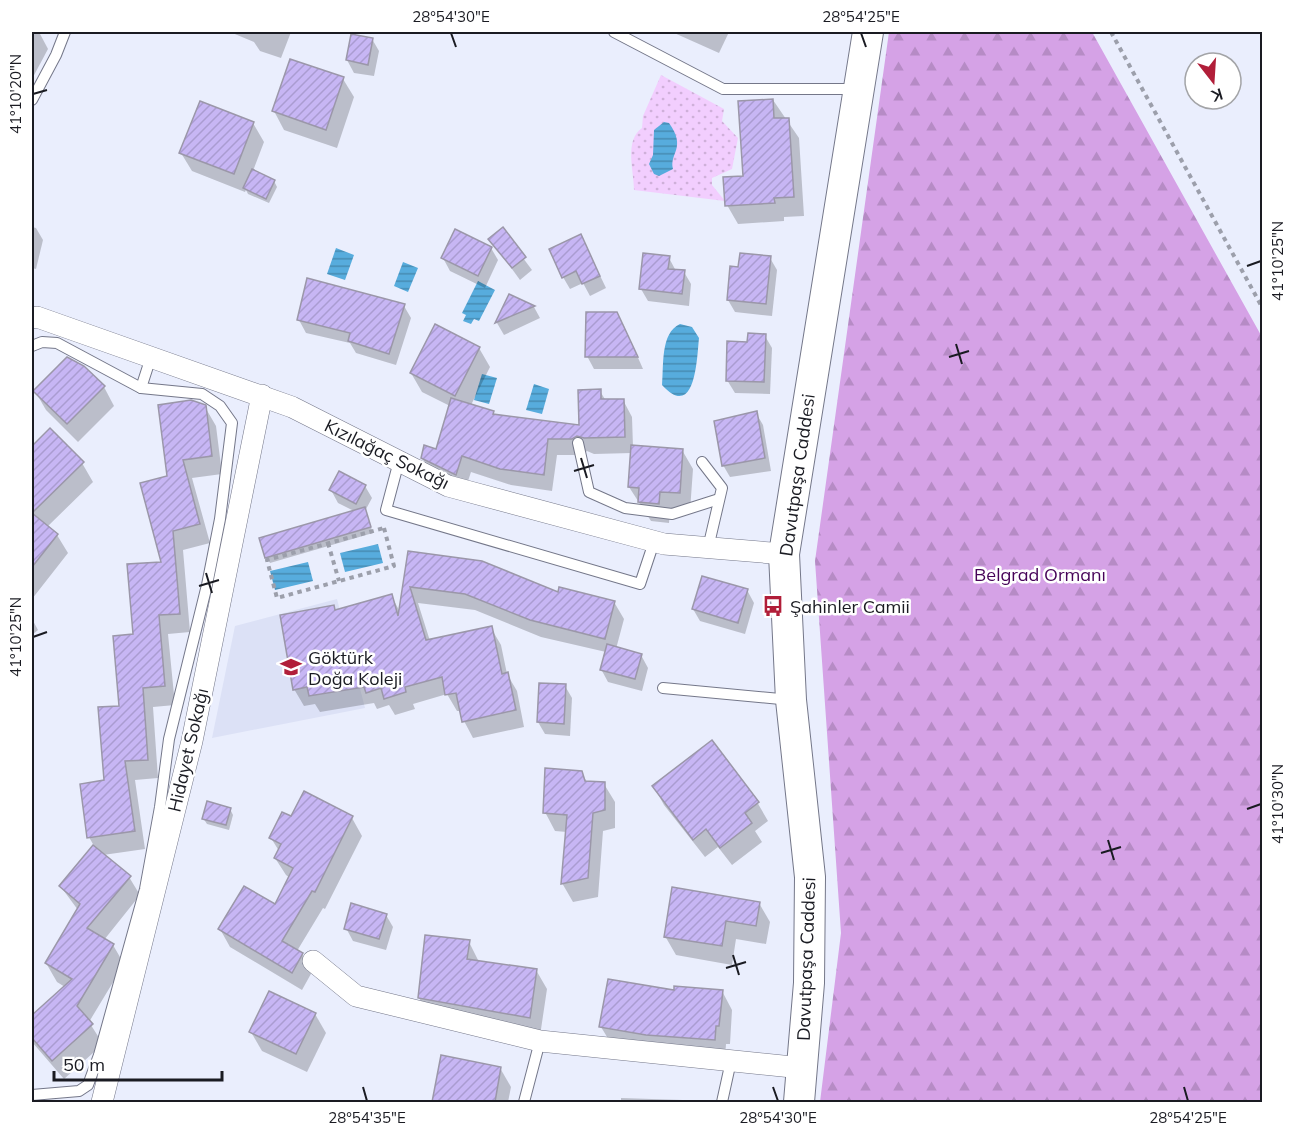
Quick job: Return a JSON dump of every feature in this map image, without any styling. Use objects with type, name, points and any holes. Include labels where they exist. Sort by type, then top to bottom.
[{"type":"street","name":"Davutpaşa Caddesi","points":[[799,1102],[809,983],[810,877],[791,700],[784,554],[868,32]]},
{"type":"street","name":"Kızılağaç Sokağı","points":[[34,318],[292,407],[448,486],[654,542],[784,554]]},
{"type":"street","name":"Hidayet Sokağı","points":[[102,1102],[192,741],[262,395]]},
{"type":"street","points":[[313,961],[356,996],[540,1041],[802,1068]]},
{"type":"lane","points":[[32,100],[56,55],[65,32]]},
{"type":"lane","points":[[614,32],[723,89],[860,88]]},
{"type":"lane","points":[[32,346],[42,342],[57,343],[141,388],[202,394],[220,406],[232,423],[220,519],[207,585],[169,739],[160,807],[145,889],[99,1055],[88,1085],[79,1091],[32,1095]]},
{"type":"lane","points":[[141,388],[151,357]]},
{"type":"lane","points":[[578,443],[589,492],[625,508],[672,514],[719,499]]},
{"type":"lane","points":[[399,461],[386,510],[640,584],[654,542]]},
{"type":"lane","points":[[702,462],[722,488],[708,548]]},
{"type":"lane","points":[[663,688],[791,700]]},
{"type":"lane","points":[[524,1102],[540,1041]]},
{"type":"lane","points":[[722,1102],[731,1061]]},
{"type":"path","points":[[1111,32],[1263,307]]},
{"type":"path","points":[[384,528],[394,566],[339,581],[277,598],[267,560],[384,528]]},
{"type":"path","points":[[328,543],[339,581]]},
{"type":"shaded area","points":[[661,75],[724,109],[722,121],[738,138],[732,169],[712,178],[712,185],[725,201],[634,190],[631,156],[633,140],[642,128],[643,116]]},
{"type":"shaded area","name":"Göktürk Doğa Koleji","points":[[337,599],[365,708],[212,738],[235,626]]},
{"type":"green space","name":"Belgrad Ormanı","points":[[889,32],[1092,32],[1262,337],[1262,1102],[820,1102],[841,933],[815,561]]},
{"type":"water","points":[[664,122],[669,123],[674,131],[677,144],[672,163],[673,169],[659,176],[654,174],[649,164],[653,155],[654,130]]},
{"type":"water","points":[[336,248],[354,255],[345,280],[327,274]]},
{"type":"water","points":[[403,262],[418,268],[408,292],[394,286]]},
{"type":"water","points":[[478,281],[495,290],[479,321],[474,319],[471,324],[463,321],[466,315],[462,313]]},
{"type":"water","points":[[680,324],[692,327],[699,338],[692,382],[688,391],[682,396],[673,394],[662,385],[666,342],[674,328]]},
{"type":"water","points":[[482,374],[497,378],[489,404],[474,400]]},
{"type":"water","points":[[534,384],[549,389],[542,414],[526,410]]},
{"type":"water","points":[[378,544],[383,563],[345,572],[340,553]]},
{"type":"water","points":[[308,562],[313,581],[275,590],[270,571]]},
{"type":"building","points":[[351,34],[373,38],[368,65],[346,60]]},
{"type":"building","points":[[290,59],[344,77],[326,130],[272,111]]},
{"type":"building","points":[[773,99],[774,118],[789,118],[794,197],[774,198],[775,203],[725,206],[723,177],[743,176],[738,101]]},
{"type":"building","points":[[200,101],[254,122],[234,174],[179,153]]},
{"type":"building","points":[[252,169],[275,180],[266,199],[243,188]]},
{"type":"building","points":[[503,227],[526,257],[512,268],[488,239]]},
{"type":"building","points":[[455,229],[492,247],[478,276],[441,258]]},
{"type":"building","points":[[581,234],[600,276],[582,284],[576,271],[562,278],[549,249]]},
{"type":"building","points":[[643,253],[670,256],[668,269],[685,270],[682,294],[639,289]]},
{"type":"building","points":[[740,253],[771,256],[766,304],[727,300],[730,266],[738,267]]},
{"type":"building","points":[[307,278],[405,304],[389,354],[348,341],[350,333],[297,320]]},
{"type":"building","points":[[509,294],[535,306],[495,323]]},
{"type":"building","points":[[586,312],[617,312],[638,357],[585,357]]},
{"type":"building","points":[[435,324],[480,347],[455,396],[410,373]]},
{"type":"building","points":[[748,333],[766,334],[764,382],[726,381],[727,341],[747,342]]},
{"type":"building","points":[[67,357],[84,366],[105,386],[67,424],[33,391]]},
{"type":"building","points":[[601,389],[601,399],[624,399],[625,437],[584,438],[577,436],[572,439],[548,439],[544,475],[500,469],[462,456],[456,475],[421,458],[424,445],[436,449],[451,398],[494,411],[493,414],[579,425],[578,390]]},
{"type":"building","points":[[191,400],[206,405],[212,456],[183,460],[200,524],[173,531],[180,614],[159,615],[165,686],[143,688],[148,760],[125,761],[135,831],[87,838],[80,784],[104,780],[98,707],[119,706],[113,636],[133,634],[127,564],[161,562],[140,483],[167,476],[158,405]]},
{"type":"building","points":[[757,411],[765,458],[722,466],[714,421]]},
{"type":"building","points":[[50,428],[84,462],[32,513],[32,446]]},
{"type":"building","points":[[631,445],[683,449],[680,493],[660,492],[659,504],[638,502],[639,488],[628,487]]},
{"type":"building","points":[[339,471],[366,485],[356,504],[329,490]]},
{"type":"building","points":[[365,507],[371,527],[265,558],[259,538]]},
{"type":"building","points":[[32,513],[58,534],[32,567]]},
{"type":"building","points":[[408,551],[482,561],[558,592],[559,587],[615,601],[605,639],[530,620],[465,594],[410,587],[426,640],[492,626],[502,674],[508,672],[516,710],[462,722],[456,693],[445,695],[442,677],[405,687],[406,692],[384,699],[381,688],[366,693],[364,687],[309,696],[307,687],[293,690],[280,615],[334,605],[335,610],[392,594],[398,616]]},
{"type":"building","points":[[702,576],[748,589],[738,623],[692,609]]},
{"type":"building","points":[[607,644],[642,654],[635,679],[600,670]]},
{"type":"building","points":[[539,683],[566,684],[564,724],[537,722]]},
{"type":"building","points":[[712,740],[759,802],[745,813],[752,823],[720,848],[706,829],[693,840],[652,786]]},
{"type":"building","points":[[545,768],[582,771],[585,781],[605,782],[605,810],[593,813],[588,878],[561,884],[567,815],[543,813]]},
{"type":"building","points":[[304,791],[353,816],[315,892],[312,891],[282,941],[303,953],[292,973],[218,929],[244,886],[275,904],[293,868],[274,858],[281,844],[269,838],[282,812],[291,816]]},
{"type":"building","points":[[207,801],[231,808],[226,825],[202,819]]},
{"type":"building","points":[[93,845],[131,876],[87,928],[114,944],[77,1006],[93,1024],[52,1061],[32,1038],[32,1015],[72,979],[45,963],[80,904],[59,886]]},
{"type":"building","points":[[672,887],[760,902],[756,926],[726,921],[722,946],[664,937]]},
{"type":"building","points":[[351,903],[387,914],[379,939],[344,929]]},
{"type":"building","points":[[425,935],[470,940],[467,959],[537,969],[530,1018],[418,998]]},
{"type":"building","points":[[608,979],[674,990],[674,986],[723,990],[715,1040],[646,1035],[599,1027]]},
{"type":"building","points":[[269,991],[316,1013],[296,1054],[249,1032]]},
{"type":"building","points":[[441,1055],[501,1067],[495,1102],[432,1102]]},
{"type":"place","name":"Şahinler Camii","points":[[773,606]]},
{"type":"place","name":"Göktürk Doğa Koleji","points":[[291,667]]}]
